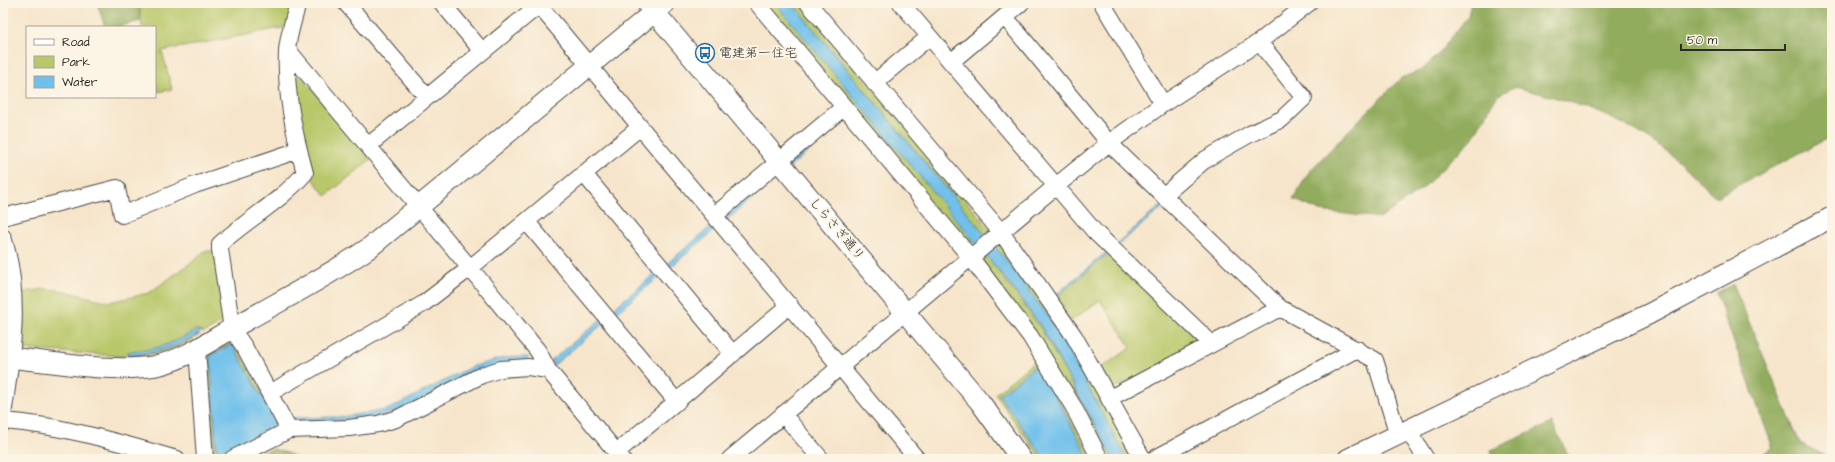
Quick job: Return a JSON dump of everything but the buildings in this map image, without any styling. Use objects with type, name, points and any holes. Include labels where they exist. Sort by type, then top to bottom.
[{"type":"street","points":[[289,430],[245,348],[232,329],[220,244],[282,195],[305,173],[289,103],[287,77],[287,49],[298,3]]},
{"type":"street","points":[[346,3],[427,97]]},
{"type":"street","points":[[442,3],[482,51]]},
{"type":"street","points":[[757,3],[971,258],[1030,336],[1073,406],[1100,459]]},
{"type":"street","points":[[808,3],[1001,232],[1074,336],[1110,398],[1142,459]]},
{"type":"street","points":[[902,3],[929,37],[1096,232],[1212,344]]},
{"type":"street","points":[[951,62],[1021,3]]},
{"type":"street","points":[[1102,3],[1163,104]]},
{"type":"street","points":[[730,459],[1109,143],[1163,104],[1259,42],[1309,3]]},
{"type":"street","points":[[368,146],[538,4],[639,128],[715,215],[917,459]]},
{"type":"street","points":[[12,358],[126,368],[154,366],[171,361],[197,349],[357,256],[420,207],[589,66],[655,6]]},
{"type":"street","name":"しらさぎ通り","points":[[655,6],[780,161],[980,402],[1021,459]]},
{"type":"street","points":[[1005,17],[1109,143],[1280,308],[1375,360],[1403,432],[1426,459]]},
{"type":"street","points":[[874,83],[929,37]]},
{"type":"street","points":[[1163,196],[1206,159],[1250,134],[1282,119],[1304,98],[1259,42]]},
{"type":"street","points":[[287,49],[420,207],[538,351],[548,370],[619,456],[677,402],[790,305]]},
{"type":"street","points":[[715,215],[844,107]]},
{"type":"street","points":[[270,393],[423,304],[527,222],[639,128]]},
{"type":"street","points":[[3,217],[117,188],[122,215],[195,185],[299,150]]},
{"type":"street","points":[[584,174],[733,354]]},
{"type":"street","points":[[1348,459],[1649,314],[1832,217]]},
{"type":"street","points":[[527,222],[677,402]]},
{"type":"street","points":[[3,237],[9,260],[15,296],[12,358],[3,415]]},
{"type":"street","points":[[1110,398],[1280,308]]},
{"type":"street","points":[[197,349],[205,459]]},
{"type":"street","points":[[1154,459],[1357,350]]},
{"type":"street","points":[[232,459],[289,430],[349,428],[378,424],[396,419],[417,410],[482,375],[501,369],[528,367],[548,370]]},
{"type":"street","points":[[783,414],[821,459]]},
{"type":"street","points":[[3,421],[19,422],[83,434],[169,458]]},
{"type":"green space","points":[[97,3],[139,3],[140,21],[122,26],[105,26]]},
{"type":"green space","points":[[139,3],[293,3],[287,27],[162,51],[172,89],[158,92],[156,83],[156,26],[142,26]]},
{"type":"green space","points":[[763,3],[775,3],[975,242],[968,248]]},
{"type":"green space","points":[[792,3],[801,3],[990,229],[985,234]]},
{"type":"green space","points":[[1471,3],[1832,3],[1832,136],[1716,197],[1669,153],[1628,126],[1610,117],[1572,103],[1514,87],[1497,96],[1472,139],[1423,188],[1381,218],[1320,211],[1293,199],[1309,172],[1401,78],[1422,70],[1440,52],[1468,16]]},
{"type":"green space","points":[[295,74],[300,75],[371,159],[326,196],[311,177],[292,76]]},
{"type":"green space","points":[[1001,242],[1049,307],[1137,459],[1127,459],[1049,318],[995,247]]},
{"type":"green space","points":[[204,251],[214,251],[224,321],[204,333],[197,330],[164,346],[128,352],[128,356],[164,350],[199,335],[192,340],[167,351],[132,357],[21,349],[17,347],[19,293],[44,289],[59,290],[110,302],[149,293],[196,259]]},
{"type":"green space","points":[[1107,254],[1199,339],[1198,345],[1114,389],[1108,386],[1099,369],[1131,348],[1100,300],[1070,322],[1054,299]]},
{"type":"green space","points":[[986,255],[1039,325],[1113,459],[1105,459],[979,261]]},
{"type":"green space","points":[[1733,284],[1800,443],[1832,459],[1752,459],[1773,448],[1716,293]]},
{"type":"green space","points":[[232,341],[253,374],[277,418],[278,426],[223,459],[214,459],[206,356]],"holes":[[[231,344],[275,419],[275,424],[273,426],[217,458],[210,356]]]},
{"type":"green space","points":[[1037,359],[1093,459],[1089,459],[1052,389],[1037,365],[999,395],[1045,459],[1041,459],[995,394]]},
{"type":"green space","points":[[1552,423],[1570,459],[1494,459],[1491,450]]},
{"type":"green space","points":[[274,449],[290,454],[298,459],[248,459],[262,452]]},
{"type":"water","points":[[775,3],[792,3],[1012,267],[1061,337],[1127,459],[1113,459],[1040,325],[1005,278]]},
{"type":"water","points":[[839,119],[842,123],[553,366],[551,361]]},
{"type":"water","points":[[1162,205],[1163,207],[1054,299],[1053,297]]},
{"type":"water","points":[[197,330],[200,332],[199,335],[172,347],[146,354],[128,356],[128,352],[164,346]]},
{"type":"water","points":[[232,344],[275,419],[275,424],[217,458],[210,356]]},
{"type":"water","points":[[528,357],[528,362],[396,412],[362,420],[298,423],[292,418],[340,417],[387,410],[471,367],[503,358]]},
{"type":"water","points":[[1037,365],[1052,389],[1089,459],[1045,459],[999,395]]},
{"type":"waterway","points":[[853,111],[864,102]]},
{"type":"place","name":"電建第一住宅","points":[[705,53]]}]
